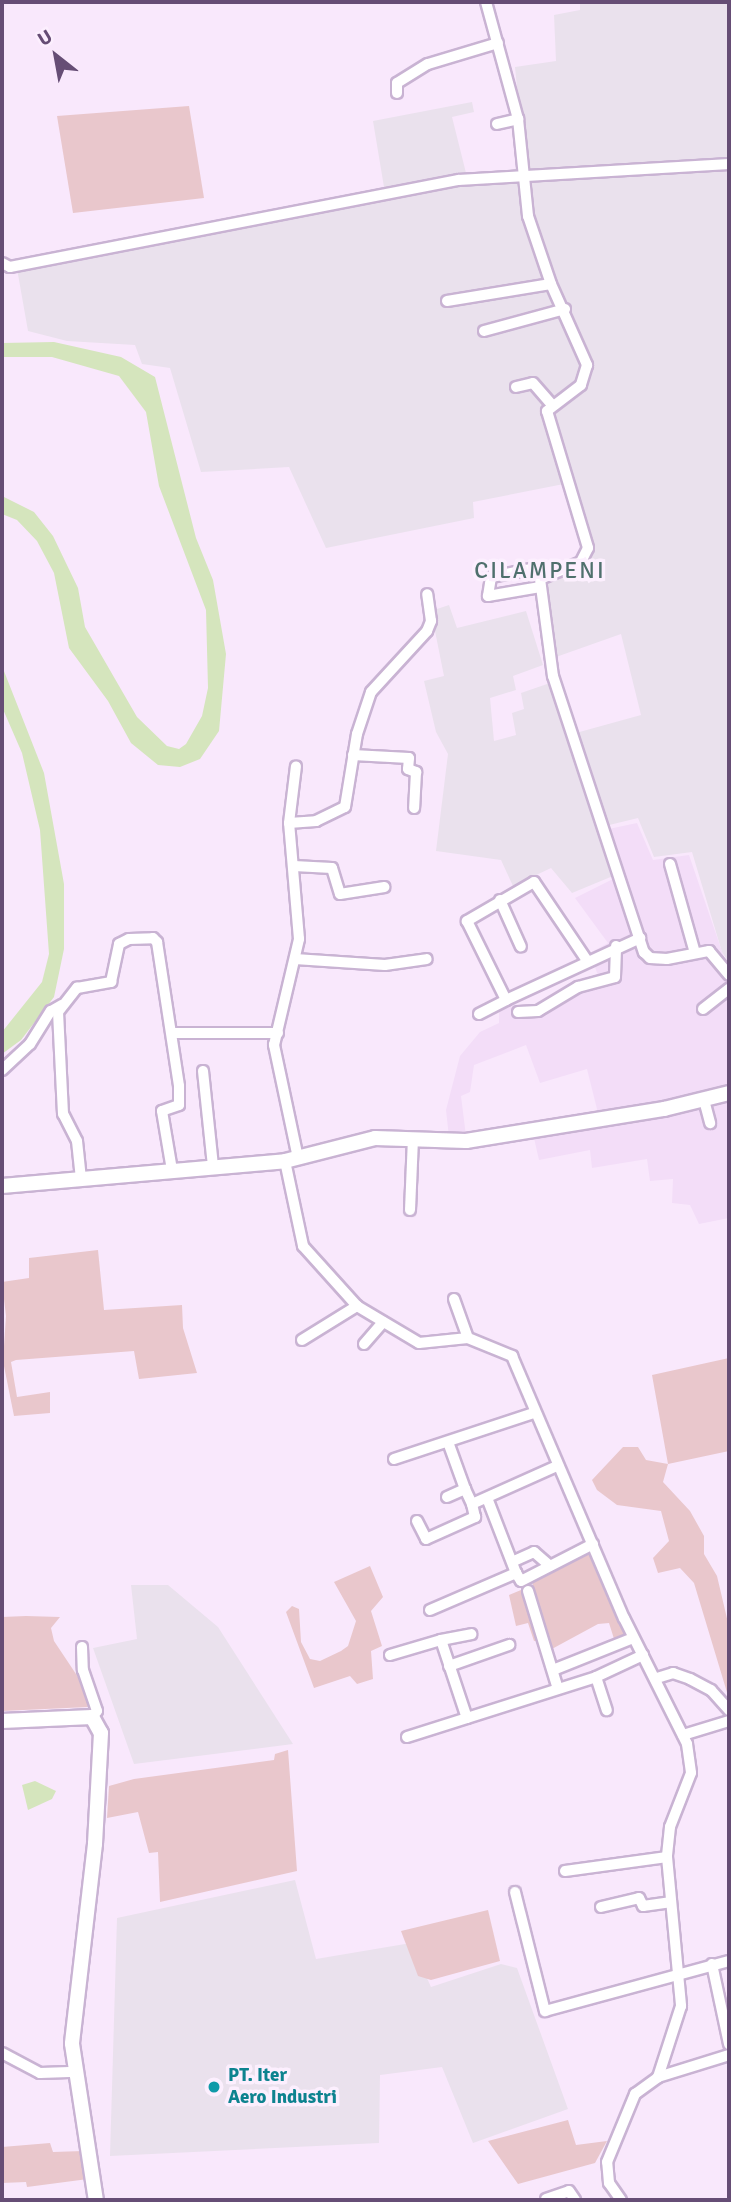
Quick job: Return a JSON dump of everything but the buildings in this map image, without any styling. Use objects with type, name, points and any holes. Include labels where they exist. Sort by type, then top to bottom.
[{"type":"street","points":[[488,2],[518,120],[528,216],[551,284],[565,309],[588,373],[581,385],[551,404],[547,411],[549,428],[588,548],[581,562],[541,576],[540,587],[559,700],[609,855],[650,958],[714,953],[729,975]]},
{"type":"street","points":[[397,93],[397,83],[428,64],[498,43]]},
{"type":"street","points":[[497,124],[518,120]]},
{"type":"street","points":[[2,264],[10,267],[459,180],[522,173],[729,164]]},
{"type":"street","points":[[447,301],[551,284]]},
{"type":"street","points":[[484,331],[565,309]]},
{"type":"street","points":[[516,387],[533,383],[551,404]]},
{"type":"street","points":[[540,587],[488,596],[491,577],[536,568],[550,572]]},
{"type":"street","points":[[289,822],[316,821],[343,811],[353,755],[371,692],[416,645],[431,621],[428,594]]},
{"type":"street","points":[[353,755],[409,758],[408,769],[416,772],[414,808]]},
{"type":"street","points":[[296,766],[289,822],[299,916],[295,959],[278,1033],[275,1065],[303,1246],[357,1306],[424,1344],[468,1338],[512,1356],[522,1370],[534,1413],[633,1638],[657,1678],[683,1735],[691,1773],[670,1827],[667,1857],[681,2006],[658,2077]]},
{"type":"street","points":[[670,864],[695,953]]},
{"type":"street","points":[[294,866],[332,868],[340,894],[384,887]]},
{"type":"street","points":[[506,1000],[467,921],[534,882],[586,960]]},
{"type":"street","points":[[500,900],[521,947]]},
{"type":"street","points":[[2,1070],[30,1044],[51,1011],[62,1005],[77,988],[113,979],[121,942],[153,938],[173,1033],[179,1105],[162,1111],[172,1170]]},
{"type":"street","points":[[479,1014],[586,960],[640,938]]},
{"type":"street","points":[[518,1012],[538,1011],[578,987],[615,977],[616,946]]},
{"type":"street","points":[[295,959],[384,965],[427,959]]},
{"type":"street","points":[[703,1009],[729,989]]},
{"type":"street","points":[[62,1005],[57,1026],[64,1114],[77,1141],[80,1179]]},
{"type":"street","points":[[173,1033],[278,1033]]},
{"type":"street","points":[[202,1071],[213,1166]]},
{"type":"street","points":[[2,1186],[291,1160],[365,1140],[466,1140],[704,1100],[729,1093]]},
{"type":"street","points":[[704,1100],[710,1123]]},
{"type":"street","points":[[406,1139],[410,1210]]},
{"type":"street","points":[[454,1299],[468,1338]]},
{"type":"street","points":[[302,1340],[357,1306]]},
{"type":"street","points":[[364,1344],[383,1322]]},
{"type":"street","points":[[394,1459],[534,1413]]},
{"type":"street","points":[[417,1521],[426,1539],[475,1516],[448,1442]]},
{"type":"street","points":[[472,1504],[556,1465]]},
{"type":"street","points":[[447,1497],[465,1489]]},
{"type":"street","points":[[487,1498],[514,1561],[516,1573],[522,1581],[593,1544]]},
{"type":"street","points":[[514,1561],[534,1552],[550,1566]]},
{"type":"street","points":[[430,1610],[516,1573]]},
{"type":"street","points":[[528,1591],[558,1689]]},
{"type":"street","points":[[390,1655],[471,1634]]},
{"type":"street","points":[[553,1670],[633,1638]]},
{"type":"street","points":[[442,1640],[467,1718]]},
{"type":"street","points":[[449,1666],[509,1645]]},
{"type":"street","points":[[2,1721],[92,1717],[97,1711],[83,1670],[82,1647]]},
{"type":"street","points":[[407,1737],[596,1677],[643,1655]]},
{"type":"street","points":[[657,1678],[673,1673],[690,1679],[711,1690],[729,1710]]},
{"type":"street","points":[[596,1677],[607,1710]]},
{"type":"street","points":[[92,1717],[101,1733],[101,1760],[73,2024],[77,2072],[96,2200]]},
{"type":"street","points":[[683,1735],[729,1721]]},
{"type":"street","points":[[565,1871],[667,1857]]},
{"type":"street","points":[[515,1892],[545,2011],[677,1972],[729,1961]]},
{"type":"street","points":[[601,1906],[639,1898],[643,1906],[670,1902]]},
{"type":"street","points":[[712,1964],[729,2044]]},
{"type":"street","points":[[2,2053],[40,2073],[77,2072]]},
{"type":"street","points":[[621,2200],[609,2183],[607,2158],[635,2094],[658,2077],[729,2055]]},
{"type":"street","points":[[546,2199],[569,2191],[575,2200]]},
{"type":"shaded area","points":[[580,2],[729,2],[729,963],[722,952],[692,852],[654,857],[638,818],[597,828],[613,876],[572,893],[551,868],[513,886],[501,860],[436,851],[448,754],[436,732],[424,681],[444,676],[431,611],[449,605],[457,628],[526,611],[543,665],[513,676],[516,690],[490,698],[494,741],[516,735],[512,713],[524,709],[521,693],[550,683],[565,736],[641,715],[621,634],[556,657],[543,574],[591,552],[574,482],[473,502],[474,518],[326,548],[289,467],[201,472],[170,368],[142,364],[135,345],[67,341],[28,331],[16,263],[384,187],[373,121],[472,102],[474,112],[452,117],[467,177],[525,167],[515,67],[556,61],[554,15],[580,10]]},
{"type":"shaded area","points":[[189,106],[204,198],[73,213],[57,116]]},
{"type":"shaded area","points":[[54,342],[121,357],[155,377],[196,538],[213,580],[226,654],[219,731],[200,759],[180,767],[158,765],[131,743],[108,701],[69,648],[54,573],[37,541],[17,520],[2,514],[2,496],[34,512],[53,536],[78,588],[85,627],[137,717],[167,746],[179,749],[186,744],[202,716],[208,688],[206,610],[159,486],[146,412],[119,376],[52,357],[2,357],[2,343]]},
{"type":"shaded area","points":[[2,666],[44,773],[64,884],[64,949],[54,997],[21,1040],[2,1054],[2,1032],[42,982],[49,954],[40,830],[22,753],[2,707]]},
{"type":"shaded area","points":[[637,823],[653,860],[689,855],[729,972],[729,1218],[699,1224],[690,1205],[672,1203],[673,1179],[650,1181],[647,1159],[592,1168],[590,1150],[539,1160],[531,1125],[598,1113],[587,1069],[540,1083],[526,1045],[474,1065],[470,1092],[461,1096],[466,1136],[449,1137],[446,1110],[460,1056],[480,1032],[499,1023],[499,1009],[514,1001],[520,1017],[601,984],[590,953],[608,943],[575,898],[621,875],[604,830]]},
{"type":"shaded area","points":[[98,1250],[104,1310],[182,1305],[183,1328],[197,1373],[139,1379],[134,1351],[16,1360],[11,1362],[17,1397],[50,1392],[50,1413],[14,1416],[3,1361],[6,1316],[2,1282],[29,1278],[29,1258]]},
{"type":"shaded area","points":[[729,1358],[729,1451],[668,1464],[652,1375]]},
{"type":"shaded area","points":[[623,1447],[638,1447],[646,1460],[668,1464],[663,1482],[690,1511],[704,1536],[704,1554],[717,1576],[729,1627],[729,1699],[694,1583],[680,1568],[658,1573],[653,1558],[669,1541],[661,1511],[617,1505],[597,1490],[592,1480]]},
{"type":"shaded area","points":[[590,1545],[628,1637],[615,1642],[609,1623],[598,1624],[550,1650],[548,1639],[534,1641],[528,1623],[516,1626],[509,1595],[533,1585],[530,1574]]},
{"type":"shaded area","points":[[370,1566],[383,1597],[371,1611],[382,1646],[371,1651],[373,1679],[357,1684],[350,1676],[314,1688],[286,1612],[292,1606],[299,1609],[301,1642],[310,1659],[320,1661],[341,1651],[348,1646],[356,1621],[334,1582]]},
{"type":"shaded area","points":[[131,1585],[168,1585],[218,1627],[293,1744],[134,1764],[93,1648],[137,1639]]},
{"type":"shaded area","points":[[2,1617],[60,1617],[51,1628],[54,1641],[84,1686],[88,1707],[2,1711]]},
{"type":"shaded area","points":[[288,1750],[297,1871],[160,1902],[158,1852],[149,1853],[138,1812],[107,1818],[109,1786],[134,1779],[274,1760],[275,1754]]},
{"type":"shaded area","points":[[35,1781],[56,1791],[52,1799],[28,1810],[22,1785]]},
{"type":"shaded area","points":[[295,1880],[316,1959],[411,1943],[431,1987],[501,1964],[517,1968],[568,2109],[473,2143],[442,2067],[380,2075],[379,2143],[110,2156],[117,1918]]},
{"type":"shaded area","points":[[488,1910],[500,1961],[431,1980],[418,1976],[401,1931]]},
{"type":"shaded area","points":[[568,2120],[576,2145],[607,2141],[595,2163],[518,2184],[488,2141]]},
{"type":"shaded area","points":[[50,2143],[53,2152],[83,2151],[88,2179],[27,2187],[26,2182],[2,2183],[2,2147]]},
{"type":"place","name":"PT. Iter Aero Industri","points":[[214,2087]]},
{"type":"district","name":"CILAMPENI","points":[[540,571]]}]
